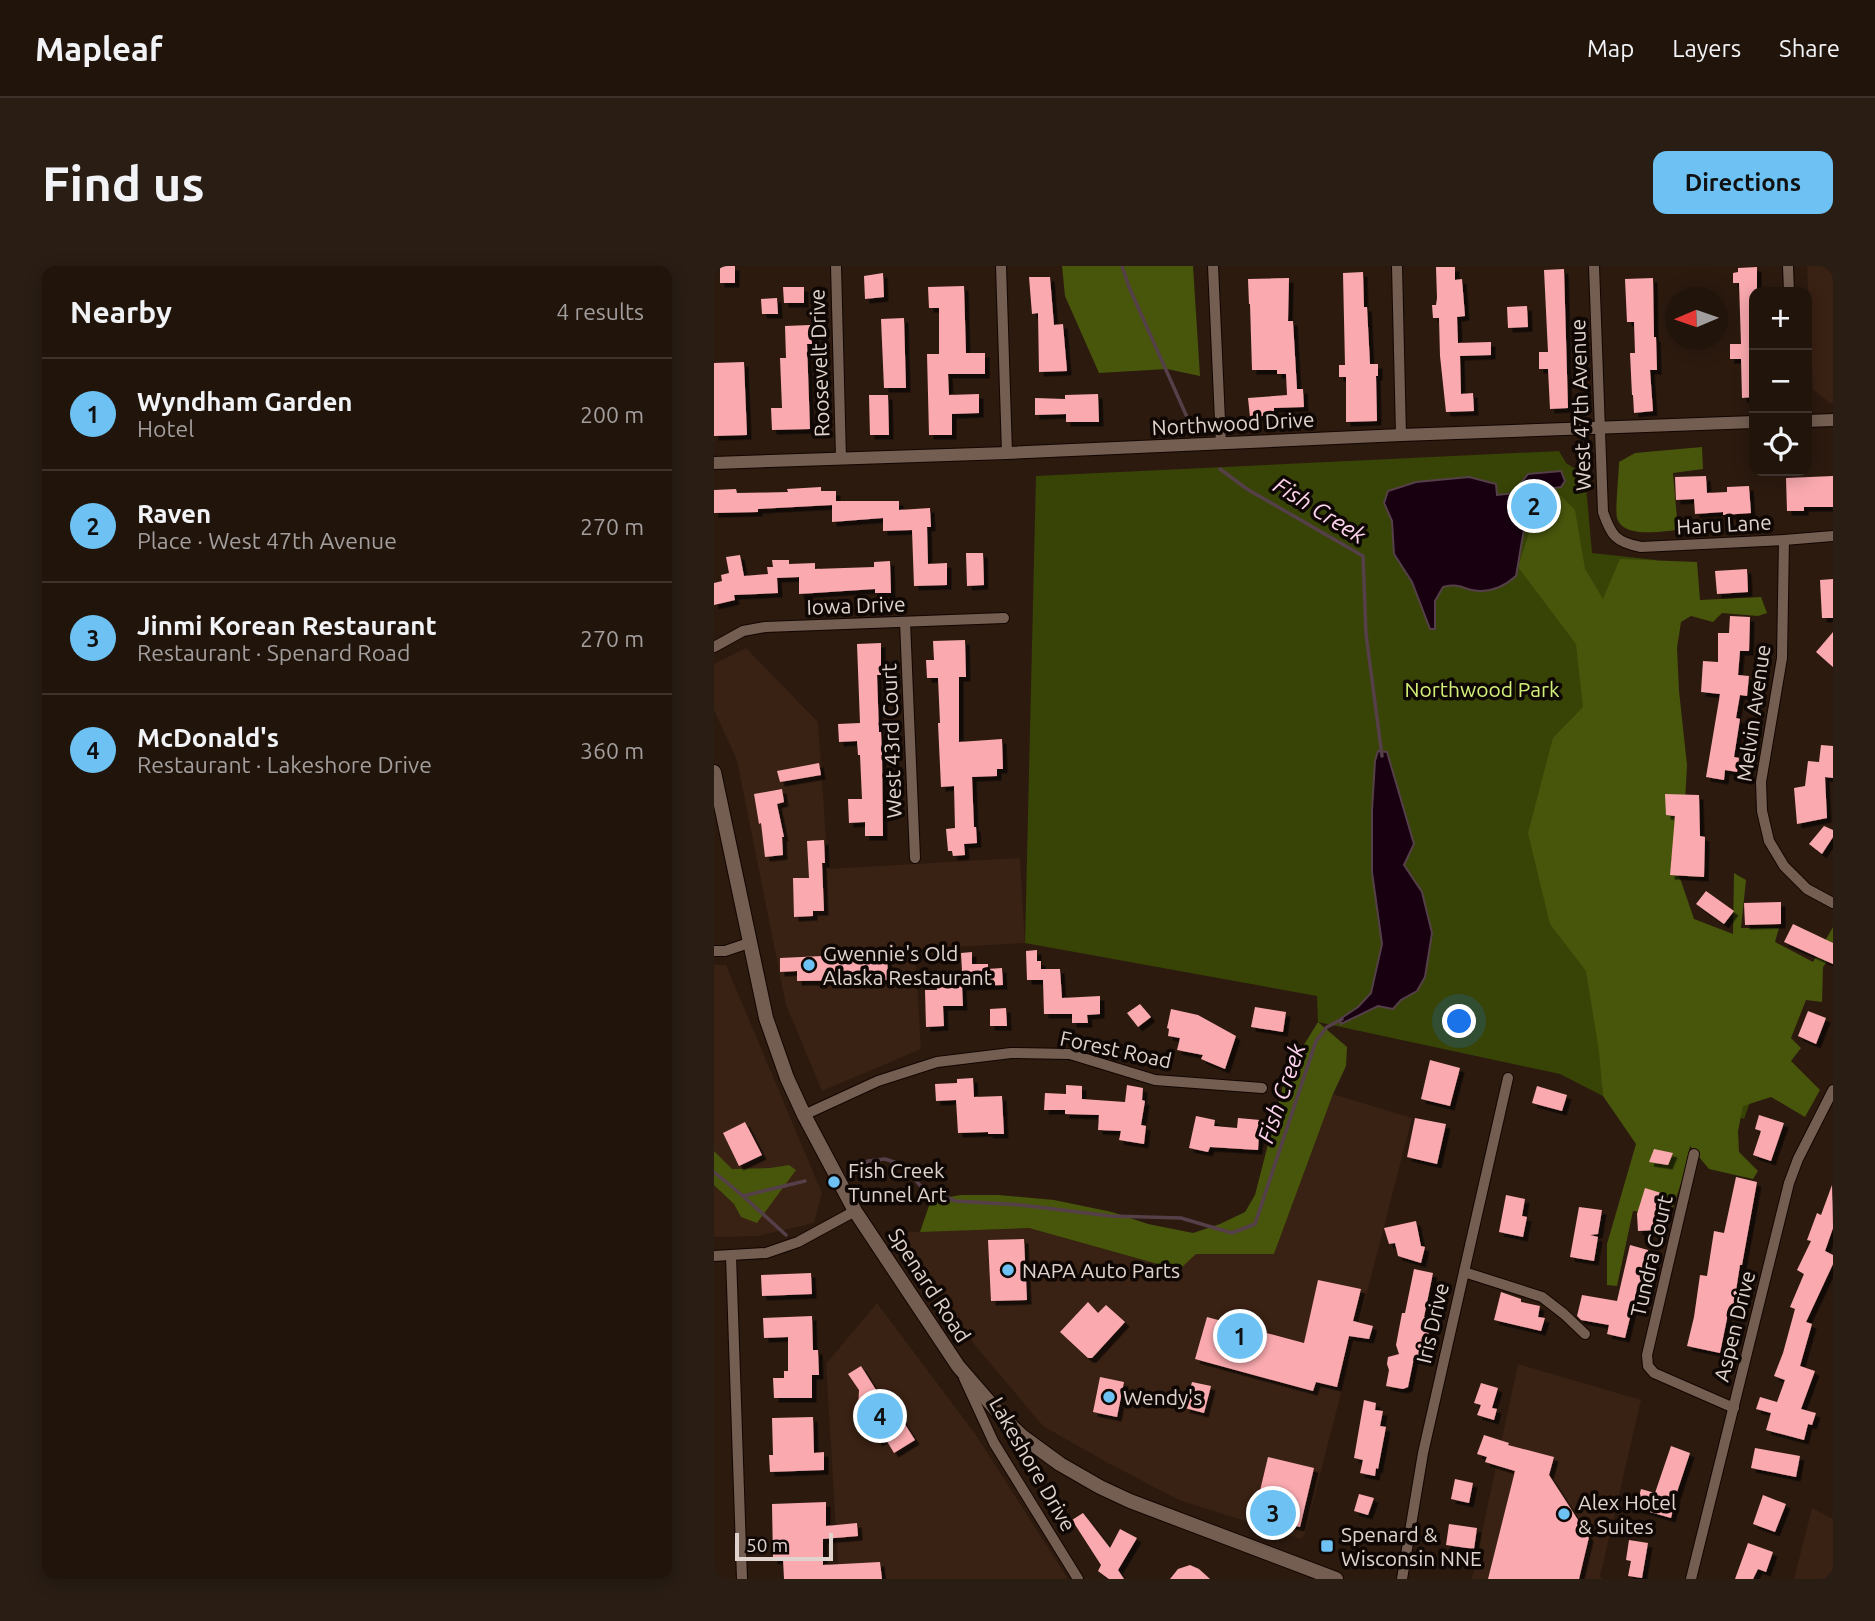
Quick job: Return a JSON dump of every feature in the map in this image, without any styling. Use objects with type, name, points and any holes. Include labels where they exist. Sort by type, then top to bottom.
[{"type":"main road","name":"Spenard Road","points":[[714,772],[766,1018],[787,1078],[855,1210],[958,1366],[1023,1437],[1060,1464],[1100,1487],[1336,1579]]},
{"type":"street","name":"Roosevelt Drive","points":[[836,266],[841,458]]},
{"type":"street","points":[[1001,266],[1007,453]]},
{"type":"street","points":[[1213,266],[1221,443]]},
{"type":"street","points":[[1397,266],[1401,435]]},
{"type":"street","name":"West 47th Avenue","points":[[1594,266],[1603,512],[1617,540]]},
{"type":"street","points":[[1788,266],[1789,287]]},
{"type":"street","points":[[1812,421],[1833,419]]},
{"type":"street","name":"Northwood Drive","points":[[714,463],[1749,422]]},
{"type":"street","name":"Haru Lane","points":[[1617,540],[1641,547],[1833,536]]},
{"type":"street","name":"Melvin Avenue","points":[[1784,540],[1782,658],[1761,782],[1762,811],[1769,841],[1784,866],[1807,889],[1833,903]]},
{"type":"street","name":"Iowa Drive","points":[[714,647],[743,631],[765,628],[1004,618]]},
{"type":"street","name":"West 43rd Court","points":[[905,622],[915,858]]},
{"type":"street","points":[[714,951],[725,951],[749,943]]},
{"type":"street","name":"Forest Road","points":[[804,1115],[878,1081],[937,1062],[1010,1053],[1070,1054],[1155,1080],[1262,1088]]},
{"type":"street","name":"Iris Drive","points":[[1402,1579],[1423,1453],[1508,1077]]},
{"type":"street","name":"Aspen Drive","points":[[1690,1579],[1789,1183],[1798,1159],[1828,1112],[1833,1090]]},
{"type":"street","name":"Tundra Court","points":[[1695,1154],[1647,1355],[1648,1366],[1654,1373],[1734,1408]]},
{"type":"street","points":[[714,1256],[766,1253],[798,1242],[855,1210]]},
{"type":"street","points":[[731,1256],[742,1579]]},
{"type":"street","points":[[1464,1272],[1542,1297],[1585,1334]]},
{"type":"street","name":"Lakeshore Drive","points":[[958,1366],[994,1443],[1078,1579]]},
{"type":"street","points":[[994,1443],[991,1432],[993,1427],[998,1423],[1011,1425]]},
{"type":"shaded area","points":[[1807,266],[1833,266],[1833,403],[1813,390],[1812,287],[1808,287]]},
{"type":"shaded area","points":[[1561,471],[1565,481],[1561,487],[1540,492],[1531,501],[1516,576],[1509,582],[1486,591],[1455,586],[1443,587],[1435,601],[1435,629],[1430,629],[1412,582],[1394,554],[1392,521],[1384,503],[1388,491],[1416,482],[1469,477],[1496,484],[1497,495],[1515,493],[1528,474]]},
{"type":"shaded area","points":[[746,648],[818,722],[828,869],[1020,858],[1025,943],[915,949],[921,1049],[822,1091],[786,1005],[737,760],[714,710],[714,664]]},
{"type":"shaded area","points":[[1378,751],[1387,752],[1414,844],[1404,865],[1422,892],[1432,933],[1425,977],[1417,991],[1401,1000],[1393,1009],[1378,1006],[1341,1024],[1340,1019],[1358,1007],[1371,993],[1382,944],[1372,872],[1372,810]]},
{"type":"shaded area","points":[[714,965],[726,965],[822,1193],[814,1223],[758,1236],[714,1237]]},
{"type":"shaded area","points":[[1333,1094],[1412,1118],[1305,1533],[1301,1539],[1179,1500],[1043,1426],[974,1344],[902,1239],[907,1232],[1029,1228],[1178,1270],[1196,1254],[1274,1254]]},
{"type":"shaded area","points":[[877,1303],[976,1435],[1068,1579],[839,1579],[826,1364]]},
{"type":"shaded area","points":[[1518,1364],[1641,1400],[1600,1577],[1603,1579],[1472,1579]]},
{"type":"shaded area","points":[[1812,1508],[1833,1519],[1833,1579],[1794,1579]]},
{"type":"green space","points":[[1062,266],[1193,266],[1200,376],[1167,369],[1099,373],[1065,296]]},
{"type":"green space","points":[[1702,447],[1703,469],[1673,473],[1678,530],[1644,532],[1621,525],[1617,518],[1619,462],[1635,453]]},
{"type":"green space","name":"Northwood Park","points":[[1559,451],[1566,463],[1585,475],[1592,553],[1656,560],[1657,911],[1794,979],[1744,1119],[1697,1103],[1602,1083],[1603,1096],[1560,1074],[1318,1022],[1317,996],[1025,943],[1036,476]]},
{"type":"green space","points":[[1560,495],[1575,510],[1585,569],[1603,599],[1620,559],[1697,562],[1700,600],[1761,597],[1767,613],[1758,616],[1722,613],[1713,622],[1691,616],[1681,622],[1677,648],[1687,765],[1684,821],[1671,860],[1694,919],[1733,934],[1734,873],[1746,880],[1741,928],[1779,928],[1775,942],[1813,962],[1833,927],[1833,953],[1823,967],[1822,1002],[1806,1000],[1791,1038],[1801,1048],[1791,1061],[1820,1090],[1805,1117],[1771,1097],[1743,1106],[1738,1131],[1739,1152],[1758,1171],[1753,1179],[1709,1169],[1690,1146],[1671,1214],[1633,1211],[1617,1286],[1607,1285],[1607,1244],[1636,1144],[1603,1096],[1599,1051],[1586,971],[1550,924],[1528,833],[1553,738],[1583,707],[1576,644],[1518,567],[1539,503]]},
{"type":"green space","points":[[1318,1022],[1347,1047],[1346,1066],[1333,1094],[1274,1254],[1196,1254],[1179,1270],[1029,1228],[920,1232],[931,1200],[961,1195],[1054,1200],[1193,1233],[1245,1212],[1255,1195],[1286,1074]]},
{"type":"green space","points":[[714,1151],[732,1169],[789,1165],[796,1170],[757,1223],[741,1217],[734,1204],[714,1185]]},
{"type":"building","points":[[720,266],[735,266],[735,283],[720,283]]},
{"type":"building","points":[[1436,267],[1455,267],[1455,280],[1462,279],[1465,316],[1457,317],[1458,343],[1491,342],[1491,355],[1460,356],[1461,394],[1473,393],[1474,411],[1446,412],[1439,318],[1433,318],[1432,305],[1436,305],[1437,298]]},
{"type":"building","points":[[1757,267],[1757,287],[1749,287],[1749,397],[1742,398],[1741,359],[1730,359],[1730,344],[1741,344],[1739,283],[1733,283],[1733,273],[1738,272],[1738,268]]},
{"type":"building","points":[[1564,269],[1568,408],[1550,409],[1548,369],[1539,369],[1539,352],[1548,352],[1544,270]]},
{"type":"building","points":[[1363,272],[1370,364],[1378,364],[1377,421],[1346,422],[1346,377],[1339,377],[1339,365],[1345,365],[1343,273]]},
{"type":"building","points":[[883,273],[884,297],[865,299],[864,276]]},
{"type":"building","points":[[1029,277],[1050,277],[1054,325],[1063,324],[1067,371],[1039,372],[1038,313],[1032,314]]},
{"type":"building","points":[[1289,278],[1288,321],[1293,321],[1297,389],[1303,389],[1304,407],[1274,408],[1274,415],[1250,417],[1248,398],[1287,395],[1286,374],[1277,374],[1277,370],[1252,370],[1248,279]]},
{"type":"building","points":[[1653,278],[1657,370],[1650,370],[1653,411],[1634,413],[1630,353],[1635,353],[1634,322],[1627,322],[1625,279]]},
{"type":"building","points":[[964,286],[966,353],[985,353],[985,374],[948,374],[949,395],[979,394],[979,413],[952,414],[952,435],[929,435],[927,354],[939,354],[939,308],[929,308],[928,287]]},
{"type":"building","points":[[783,287],[804,287],[804,303],[784,303]]},
{"type":"building","points":[[777,298],[778,314],[762,314],[761,299]]},
{"type":"building","points":[[1527,306],[1528,327],[1508,328],[1507,307]]},
{"type":"building","points":[[904,318],[906,388],[884,388],[881,319]]},
{"type":"building","points":[[810,325],[812,344],[807,344],[810,429],[772,430],[771,408],[782,408],[780,358],[786,358],[785,326]]},
{"type":"building","points":[[744,362],[747,435],[714,436],[714,363]]},
{"type":"building","points":[[1098,394],[1099,422],[1066,422],[1066,414],[1035,415],[1035,398],[1065,399],[1065,395]]},
{"type":"building","points":[[869,395],[888,395],[889,435],[870,435]]},
{"type":"building","points":[[1706,476],[1707,493],[1727,492],[1727,487],[1749,486],[1751,513],[1695,514],[1694,499],[1676,500],[1675,477]]},
{"type":"building","points":[[1833,476],[1833,507],[1804,507],[1804,511],[1787,511],[1786,478]]},
{"type":"building","points":[[821,487],[821,491],[836,491],[836,501],[899,501],[899,510],[930,508],[931,527],[927,527],[928,564],[947,563],[947,585],[914,586],[912,530],[883,531],[883,518],[832,522],[832,505],[714,513],[714,490],[736,489],[737,493],[788,492],[787,489]]},
{"type":"building","points":[[966,553],[983,553],[984,585],[967,586]]},
{"type":"building","points":[[740,555],[744,576],[768,574],[767,567],[773,567],[772,560],[789,560],[789,564],[815,563],[815,569],[874,567],[874,562],[890,561],[891,593],[875,593],[875,589],[799,594],[799,577],[777,578],[778,593],[734,595],[735,600],[714,605],[714,583],[722,581],[721,575],[729,573],[726,557]]},
{"type":"building","points":[[1747,569],[1748,592],[1717,594],[1715,571]]},
{"type":"building","points":[[1833,579],[1833,618],[1822,618],[1820,580]]},
{"type":"building","points":[[1730,616],[1750,617],[1749,651],[1740,651],[1738,675],[1749,676],[1747,696],[1740,695],[1736,718],[1740,719],[1734,757],[1739,758],[1737,772],[1725,770],[1724,780],[1706,777],[1720,694],[1701,692],[1703,661],[1718,662],[1718,633],[1729,633]]},
{"type":"building","points":[[1833,632],[1833,667],[1816,652]]},
{"type":"building","points":[[965,640],[966,677],[959,677],[959,742],[1002,739],[1003,769],[997,769],[997,776],[972,777],[977,843],[964,844],[965,855],[953,856],[952,851],[948,851],[946,829],[955,828],[954,786],[941,787],[938,678],[927,678],[926,660],[934,660],[933,641]]},
{"type":"building","points":[[881,643],[881,675],[877,675],[883,836],[865,836],[865,822],[849,823],[848,799],[862,799],[857,741],[839,742],[838,724],[860,723],[857,644]]},
{"type":"building","points":[[1821,745],[1833,746],[1833,778],[1825,777],[1827,818],[1797,824],[1794,788],[1805,786],[1808,761],[1819,762]]},
{"type":"building","points":[[819,763],[821,775],[780,782],[777,771]]},
{"type":"building","points":[[782,789],[784,802],[777,804],[784,837],[783,855],[765,857],[754,794]]},
{"type":"building","points":[[1665,794],[1699,795],[1700,836],[1705,837],[1704,877],[1670,875],[1675,816],[1666,815]]},
{"type":"building","points":[[1824,826],[1833,830],[1833,837],[1822,854],[1809,844]]},
{"type":"building","points":[[824,840],[824,911],[813,911],[813,916],[794,917],[793,878],[809,878],[807,841]]},
{"type":"building","points":[[1706,891],[1734,911],[1724,924],[1696,904]]},
{"type":"building","points":[[1781,902],[1781,924],[1745,925],[1744,903]]},
{"type":"building","points":[[1793,924],[1833,943],[1833,964],[1784,942]]},
{"type":"building","points":[[1037,950],[1037,961],[1041,961],[1041,969],[1060,969],[1062,998],[1100,996],[1100,1014],[1087,1015],[1088,1023],[1072,1023],[1072,1014],[1044,1014],[1043,980],[1027,980],[1026,951]]},
{"type":"building","points":[[972,952],[972,964],[988,964],[988,969],[1002,968],[1003,985],[962,986],[963,1006],[943,1006],[944,1026],[926,1027],[925,990],[937,990],[936,982],[948,982],[947,971],[962,971],[961,953]]},
{"type":"building","points":[[887,953],[888,980],[797,981],[797,971],[780,972],[780,958]]},
{"type":"building","points":[[1140,1004],[1151,1017],[1138,1027],[1127,1013]]},
{"type":"building","points":[[1255,1007],[1286,1012],[1283,1032],[1251,1027]]},
{"type":"building","points":[[1006,1008],[1007,1026],[990,1026],[990,1009]]},
{"type":"building","points":[[1171,1009],[1198,1015],[1236,1036],[1225,1069],[1201,1059],[1203,1055],[1177,1050],[1180,1038],[1168,1036]]},
{"type":"building","points":[[1808,1011],[1826,1018],[1816,1044],[1798,1036]]},
{"type":"building","points":[[1430,1060],[1460,1068],[1450,1106],[1421,1099]]},
{"type":"building","points":[[973,1078],[974,1097],[1002,1096],[1004,1134],[958,1133],[956,1100],[936,1101],[935,1084],[957,1083],[957,1079]]},
{"type":"building","points":[[1066,1085],[1082,1086],[1082,1099],[1125,1102],[1127,1085],[1143,1088],[1142,1100],[1145,1101],[1141,1125],[1146,1126],[1144,1144],[1119,1140],[1121,1131],[1098,1130],[1099,1115],[1044,1110],[1045,1093],[1066,1094]]},
{"type":"building","points":[[1537,1086],[1567,1095],[1562,1111],[1532,1103]]},
{"type":"building","points":[[1759,1115],[1784,1123],[1771,1161],[1753,1155],[1761,1131],[1755,1129]]},
{"type":"building","points":[[1196,1116],[1215,1120],[1214,1126],[1237,1128],[1238,1118],[1260,1120],[1258,1150],[1210,1147],[1208,1152],[1189,1148]]},
{"type":"building","points":[[1415,1118],[1446,1124],[1437,1164],[1407,1157]]},
{"type":"building","points":[[745,1122],[762,1155],[739,1166],[723,1133]]},
{"type":"building","points":[[1654,1149],[1673,1153],[1668,1165],[1649,1162]]},
{"type":"building","points":[[1736,1177],[1757,1182],[1733,1310],[1729,1309],[1720,1353],[1687,1346],[1700,1275],[1707,1276],[1714,1231],[1724,1233]]},
{"type":"building","points":[[1832,1185],[1833,1228],[1825,1251],[1833,1255],[1833,1264],[1806,1322],[1812,1324],[1800,1366],[1815,1371],[1801,1409],[1816,1413],[1812,1425],[1808,1424],[1804,1440],[1766,1430],[1771,1413],[1756,1409],[1760,1397],[1777,1402],[1785,1380],[1774,1376],[1795,1309],[1790,1307],[1804,1274],[1797,1270],[1811,1241],[1807,1240],[1817,1213],[1821,1215]]},
{"type":"building","points":[[1645,1188],[1661,1193],[1656,1216],[1657,1230],[1638,1231],[1637,1214]]},
{"type":"building","points":[[1506,1195],[1525,1199],[1522,1216],[1527,1217],[1523,1237],[1499,1232]]},
{"type":"building","points":[[1579,1207],[1602,1210],[1598,1234],[1590,1235],[1598,1237],[1594,1261],[1570,1257]]},
{"type":"building","points":[[1416,1221],[1421,1246],[1425,1247],[1421,1263],[1398,1256],[1395,1243],[1389,1244],[1384,1228]]},
{"type":"building","name":"NAPA Auto Parts","points":[[1024,1239],[1027,1300],[991,1301],[988,1240]]},
{"type":"building","points":[[1630,1245],[1648,1250],[1648,1254],[1625,1338],[1607,1334],[1609,1325],[1581,1320],[1577,1316],[1582,1295],[1617,1301]]},
{"type":"building","points":[[1414,1269],[1433,1273],[1424,1317],[1431,1318],[1428,1336],[1423,1337],[1421,1356],[1414,1358],[1408,1387],[1403,1389],[1386,1386],[1389,1370],[1387,1364],[1388,1357],[1399,1354],[1396,1345]]},
{"type":"building","points":[[811,1273],[812,1294],[762,1296],[761,1275]]},
{"type":"building","points":[[1318,1280],[1361,1289],[1353,1321],[1373,1326],[1369,1339],[1349,1336],[1337,1387],[1316,1382],[1313,1391],[1195,1359],[1207,1317],[1304,1343]]},
{"type":"building","points":[[1501,1292],[1521,1299],[1521,1302],[1540,1306],[1538,1317],[1545,1318],[1541,1331],[1494,1320]]},
{"type":"building","points":[[1088,1302],[1098,1313],[1106,1305],[1125,1322],[1092,1358],[1088,1358],[1060,1332]]},
{"type":"building","points":[[812,1316],[813,1350],[818,1350],[819,1375],[812,1375],[812,1398],[774,1398],[773,1378],[784,1378],[784,1371],[788,1371],[788,1337],[764,1338],[763,1318]]},
{"type":"building","points":[[861,1366],[896,1422],[901,1418],[915,1440],[894,1453],[885,1438],[878,1442],[858,1409],[859,1390],[848,1374]]},
{"type":"building","name":"Wendy's","points":[[1100,1377],[1124,1382],[1117,1417],[1093,1412]]},
{"type":"building","points":[[1192,1382],[1211,1386],[1204,1413],[1185,1408]]},
{"type":"building","points":[[1481,1383],[1498,1388],[1492,1408],[1497,1409],[1494,1420],[1477,1415],[1481,1405],[1474,1403]]},
{"type":"building","points":[[1364,1400],[1376,1403],[1375,1410],[1383,1411],[1380,1426],[1386,1427],[1375,1476],[1360,1473],[1363,1460],[1354,1458]]},
{"type":"building","points":[[813,1417],[814,1453],[824,1452],[824,1470],[770,1472],[769,1455],[773,1455],[772,1418]]},
{"type":"building","points":[[1484,1435],[1509,1443],[1508,1445],[1554,1457],[1549,1475],[1589,1537],[1579,1579],[1488,1579],[1515,1471],[1485,1462],[1487,1457],[1477,1454]]},
{"type":"building","points":[[1671,1446],[1690,1453],[1671,1518],[1636,1508],[1641,1489],[1655,1493]]},
{"type":"building","points":[[1755,1448],[1800,1456],[1796,1477],[1751,1468]]},
{"type":"building","points":[[1268,1457],[1314,1468],[1300,1527],[1254,1516]]},
{"type":"building","points":[[1455,1479],[1473,1483],[1469,1503],[1451,1499]]},
{"type":"building","points":[[1359,1494],[1374,1498],[1368,1515],[1354,1511]]},
{"type":"building","points":[[1763,1495],[1786,1504],[1775,1532],[1753,1524]]},
{"type":"building","points":[[826,1502],[826,1526],[857,1523],[858,1536],[823,1539],[823,1565],[880,1562],[882,1579],[784,1579],[783,1559],[773,1560],[772,1504]]},
{"type":"building","points":[[1083,1513],[1110,1548],[1120,1529],[1137,1538],[1118,1570],[1124,1579],[1109,1579],[1098,1571],[1101,1565],[1072,1520]]},
{"type":"building","points":[[1449,1524],[1477,1528],[1474,1549],[1446,1545]]},
{"type":"building","points":[[1629,1540],[1648,1543],[1642,1578],[1628,1576],[1631,1561],[1626,1560]]},
{"type":"building","points":[[1748,1543],[1773,1552],[1766,1572],[1758,1569],[1753,1579],[1735,1579]]},
{"type":"building","points":[[1190,1565],[1210,1579],[1170,1579],[1178,1569]]},
{"type":"waterway","name":"Fish Creek","points":[[1122,266],[1191,426]]},
{"type":"waterway","name":"Fish Creek","points":[[1220,469],[1247,489],[1363,556],[1366,634],[1382,756]]},
{"type":"waterway","name":"Fish Creek","points":[[860,1167],[868,1161],[885,1159],[903,1165],[924,1190],[956,1201],[1021,1205],[1111,1216],[1181,1218],[1232,1233],[1255,1224],[1316,1041],[1327,1027],[1342,1019]]},
{"type":"waterway","points":[[714,1172],[786,1235]]},
{"type":"waterway","name":"Fish Creek","points":[[743,1196],[805,1181]]},
{"type":"place","name":"Raven","points":[[1534,506]]},
{"type":"place","name":"Gwennie's Old Alaska Restaurant","points":[[809,965]]},
{"type":"place","name":"Fish Creek Tunnel Art","points":[[834,1182]]},
{"type":"place","name":"NAPA Auto Parts","points":[[1008,1270]]},
{"type":"place","name":"Wyndham Garden","points":[[1240,1336]]},
{"type":"place","name":"Wendy's","points":[[1109,1397]]},
{"type":"place","name":"McDonald's","points":[[880,1416]]},
{"type":"place","name":"Jinmi Korean Restaurant","points":[[1273,1513]]},
{"type":"place","name":"Alex Hotel & Suites","points":[[1564,1514]]},
{"type":"place","name":"Spenard & Wisconsin NNE","points":[[1327,1546]]}]
